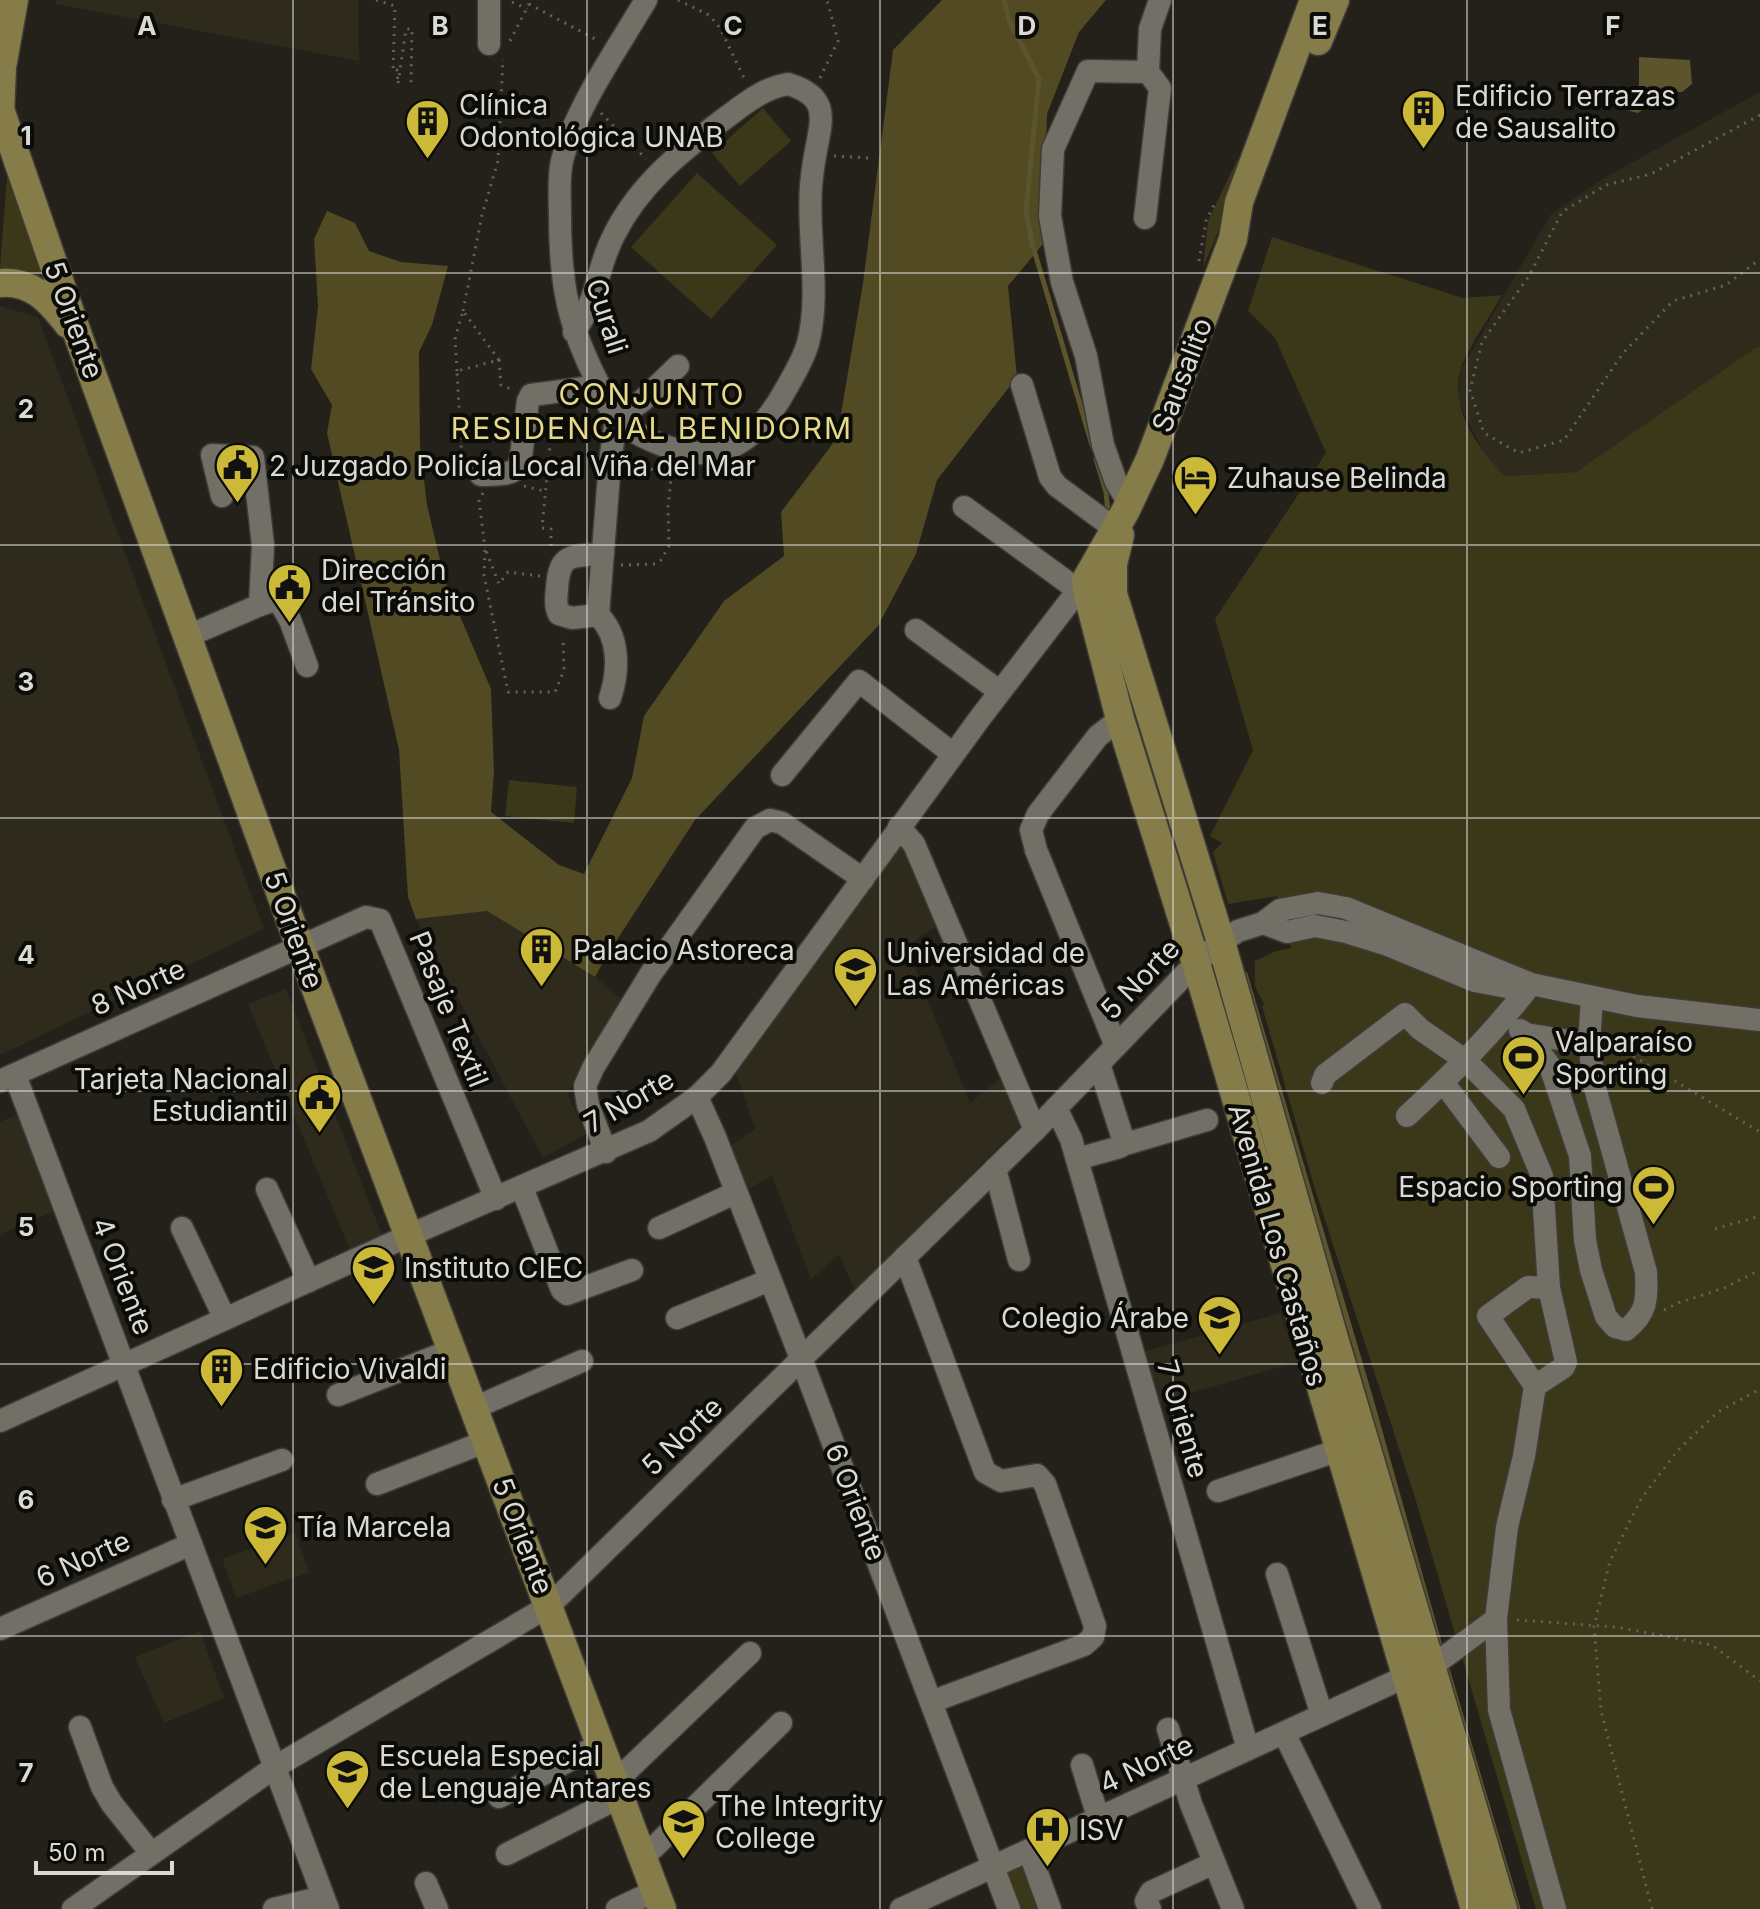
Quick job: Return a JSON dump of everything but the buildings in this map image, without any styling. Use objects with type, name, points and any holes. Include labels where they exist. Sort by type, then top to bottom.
[{"type":"main road","points":[[0,111],[4,33],[14,0]]},
{"type":"main road","points":[[0,111],[16,78],[32,0]]},
{"type":"main road","name":"Sausalito","points":[[1233,239],[1239,202],[1314,0]]},
{"type":"main road","name":"Sausalito","points":[[1082,585],[1150,459],[1233,239],[1253,207],[1335,0]]},
{"type":"main road","name":"5 Oriente","points":[[0,111],[300,947],[659,1900]]},
{"type":"main road","points":[[0,283],[31,287],[48,298],[80,341]]},
{"type":"main road","name":"Sausalito","points":[[1113,594],[1113,564],[1123,514]]},
{"type":"main road","name":"Avenida Los Castaños","points":[[1082,585],[1339,1450],[1424,1669],[1475,1909]]},
{"type":"main road","name":"Avenida Los Castaños","points":[[1113,594],[1221,942],[1424,1669],[1503,1909]]},
{"type":"street","points":[[489,0],[489,44]]},
{"type":"street","name":"Curali","points":[[616,419],[574,332],[565,300],[560,255],[562,163],[581,111],[646,0]]},
{"type":"street","points":[[1145,218],[1160,88],[1148,72],[1150,29],[1160,0]]},
{"type":"street","points":[[1123,514],[1103,445],[1086,356],[1062,282],[1050,216],[1053,149],[1088,71],[1148,72]]},
{"type":"street","points":[[574,332],[593,301],[615,232],[658,172],[688,145],[753,97],[788,84],[812,94],[822,121],[815,155],[810,217],[812,315],[808,343],[783,395],[747,439],[720,452],[698,454],[673,449],[648,439],[616,419]]},
{"type":"street","points":[[598,615],[608,559],[610,462],[616,419],[642,401],[678,366]]},
{"type":"street","points":[[1022,385],[1050,477],[1057,486],[1123,514]]},
{"type":"street","points":[[481,475],[513,473],[517,469],[531,395],[600,386]]},
{"type":"street","points":[[222,496],[212,455],[253,457],[263,545],[260,605]]},
{"type":"street","points":[[964,507],[1082,585],[1102,583],[1113,594]]},
{"type":"street","points":[[608,559],[573,556],[560,570],[556,608],[563,617],[598,615],[608,625],[616,643],[610,698]]},
{"type":"street","name":"7 Norte","points":[[0,1421],[410,1235],[606,1152],[649,1131],[697,1097],[721,1073],[999,691],[1082,585]]},
{"type":"street","points":[[188,636],[278,599],[307,666]]},
{"type":"street","points":[[916,630],[999,691]]},
{"type":"street","points":[[782,775],[859,681],[953,754]]},
{"type":"street","points":[[1116,1046],[1036,850],[1031,830],[1044,805],[1098,736],[1120,719]]},
{"type":"street","points":[[606,1152],[588,1105],[585,1086],[593,1068],[650,975],[755,828],[770,820],[782,823],[863,879]]},
{"type":"street","points":[[899,827],[914,844],[1035,1130]]},
{"type":"street","name":"5 Norte","points":[[73,1909],[275,1767],[549,1606],[1035,1130],[1196,963],[1238,931],[1277,922],[1318,903],[1346,908],[1531,984],[1592,998],[1760,1020]]},
{"type":"street","name":"Pasaje Textil","points":[[300,947],[366,917],[380,920],[496,1199]]},
{"type":"street","name":"8 Norte","points":[[7,1078],[300,947]]},
{"type":"street","points":[[1407,1116],[1466,1061],[1531,984]]},
{"type":"street","points":[[1505,1018],[1526,1034],[1550,1066],[1580,1156],[1585,1240],[1591,1270],[1606,1317],[1615,1327],[1626,1330],[1643,1311],[1647,1298],[1646,1272],[1595,1088],[1589,1044],[1592,998]]},
{"type":"street","points":[[1322,1083],[1325,1075],[1405,1014],[1429,1036],[1466,1061],[1514,1109],[1542,1176],[1549,1288],[1566,1362],[1564,1367],[1535,1386]]},
{"type":"street","points":[[1526,1034],[1589,1044]]},
{"type":"street","points":[[1099,1064],[1124,1142],[1122,1145]]},
{"type":"street","name":"4 Oriente","points":[[7,1078],[125,1365],[325,1903]]},
{"type":"street","points":[[1443,1082],[1499,1157]]},
{"type":"street","name":"6 Oriente","points":[[697,1097],[802,1361],[1009,1909]]},
{"type":"street","name":"7 Oriente","points":[[1056,1108],[1077,1159],[1248,1749]]},
{"type":"street","points":[[1077,1159],[1207,1120]]},
{"type":"street","points":[[995,1169],[1019,1260]]},
{"type":"street","points":[[522,1188],[562,1290],[567,1294],[632,1270]]},
{"type":"street","points":[[267,1189],[309,1281]]},
{"type":"street","points":[[659,1228],[735,1193]]},
{"type":"street","points":[[182,1228],[225,1319]]},
{"type":"street","points":[[905,1257],[985,1472],[1001,1481],[1037,1475],[1045,1484],[1095,1626],[1093,1637],[1084,1645],[931,1702]]},
{"type":"street","points":[[677,1318],[770,1280]]},
{"type":"street","points":[[1549,1288],[1528,1287],[1488,1316],[1535,1386],[1524,1456],[1507,1527],[1496,1619],[1499,1710],[1555,1909]]},
{"type":"street","points":[[338,1395],[452,1350]]},
{"type":"street","points":[[474,1408],[582,1361]]},
{"type":"street","points":[[377,1484],[487,1441]]},
{"type":"street","points":[[1218,1491],[1339,1450]]},
{"type":"street","points":[[173,1500],[282,1460]]},
{"type":"street","name":"6 Norte","points":[[0,1629],[191,1544]]},
{"type":"street","points":[[1277,1574],[1322,1715]]},
{"type":"street","name":"4 Norte","points":[[901,1909],[1424,1669],[1496,1619]]},
{"type":"street","points":[[507,1854],[618,1789],[750,1653]]},
{"type":"street","points":[[643,1858],[781,1723]]},
{"type":"street","points":[[80,1727],[102,1787],[151,1853]]},
{"type":"street","points":[[1168,1729],[1233,1909]]},
{"type":"street","points":[[1284,1733],[1370,1909]]},
{"type":"street","points":[[499,1797],[601,1744]]},
{"type":"street","points":[[1082,1765],[1099,1820]]},
{"type":"street","points":[[1029,1851],[1050,1909]]},
{"type":"street","points":[[1150,1909],[1146,1901],[1151,1892],[1214,1863]]},
{"type":"street","points":[[426,1883],[437,1909]]},
{"type":"street","name":"5 Oriente","points":[[617,1909],[659,1900]]},
{"type":"street","points":[[274,1909],[325,1903]]},
{"type":"path","points":[[376,0],[395,6],[393,71],[397,70],[398,84],[406,29],[412,29],[411,84]]},
{"type":"path","points":[[678,0],[709,15],[720,28],[753,97]]},
{"type":"path","points":[[812,94],[838,41],[827,0]]},
{"type":"path","points":[[512,2],[529,4],[617,50]]},
{"type":"path","points":[[529,4],[505,51],[498,161],[482,215],[455,339],[462,460],[481,475],[487,485],[479,500],[485,548],[484,575],[508,692],[555,692],[564,670],[563,617]]},
{"type":"path","points":[[581,111],[603,113],[658,172]]},
{"type":"path","points":[[1760,115],[1651,174],[1606,185],[1562,212],[1529,276],[1482,342],[1470,390],[1484,433],[1519,453],[1564,440],[1623,353],[1673,301],[1726,285],[1760,259]]},
{"type":"path","points":[[815,155],[870,158]]},
{"type":"path","points":[[463,311],[499,360],[501,385]]},
{"type":"path","points":[[457,371],[499,360]]},
{"type":"path","points":[[552,420],[542,528],[551,529],[551,556],[560,570]]},
{"type":"path","points":[[608,559],[655,564],[661,560],[669,546],[668,508],[673,449]]},
{"type":"path","points":[[485,548],[499,584],[508,572],[560,570]]},
{"type":"path","points":[[1589,1044],[1625,1051],[1760,1132]]},
{"type":"path","points":[[1715,1229],[1760,1216]]},
{"type":"path","points":[[1665,1309],[1724,1288],[1760,1270]]},
{"type":"path","points":[[1652,1909],[1601,1711],[1594,1626],[1610,1561],[1641,1499],[1678,1450],[1718,1412],[1760,1389]]},
{"type":"path","points":[[1496,1619],[1594,1626],[1712,1645],[1760,1681]]},
{"type":"shaded area","points":[[56,0],[358,0],[359,61],[56,4]]},
{"type":"shaded area","points":[[942,0],[1106,0],[1079,32],[1047,114],[1043,244],[1008,286],[1017,377],[937,480],[916,554],[878,626],[695,820],[595,977],[487,911],[416,919],[408,897],[399,750],[327,433],[332,405],[311,369],[318,306],[314,239],[327,211],[355,223],[369,251],[401,262],[448,266],[432,325],[419,352],[420,446],[427,505],[445,581],[491,689],[494,771],[491,812],[559,865],[584,874],[632,778],[644,716],[724,601],[784,556],[781,512],[837,438],[863,283],[893,50]]},
{"type":"shaded area","points":[[1639,57],[1690,60],[1692,84],[1682,92],[1651,94],[1645,108],[1638,113],[1630,111],[1626,104],[1628,94],[1639,85]]},
{"type":"shaded area","points":[[1760,92],[1760,347],[1576,472],[1505,476],[1487,458],[1458,402],[1460,371],[1551,214],[1604,178]]},
{"type":"shaded area","points":[[763,108],[791,141],[740,186],[712,153]]},
{"type":"shaded area","points":[[1249,148],[1252,150],[1203,268],[1208,221],[1236,162]]},
{"type":"shaded area","points":[[697,173],[777,245],[711,319],[631,247]]},
{"type":"shaded area","points":[[7,177],[43,270],[40,276],[0,267]]},
{"type":"shaded area","name":"Valparaíso Sporting","points":[[1272,237],[1463,298],[1502,295],[1467,355],[1458,386],[1459,400],[1469,428],[1505,476],[1576,472],[1760,347],[1760,1909],[1536,1909],[1416,1501],[1315,1189],[1262,1006],[1264,1004],[1255,986],[1255,961],[1291,948],[1277,896],[1228,904],[1213,852],[1222,843],[1210,836],[1253,750],[1215,619],[1326,453],[1275,338],[1248,311]]},
{"type":"shaded area","points":[[0,306],[38,317],[264,929],[0,1055]]},
{"type":"shaded area","points":[[1109,611],[1206,938],[1199,943],[1101,612]]},
{"type":"shaded area","points":[[509,780],[577,787],[574,823],[505,816]]},
{"type":"shaded area","name":"Universidad de Las Américas","points":[[899,839],[908,849],[939,924],[906,947],[970,1103],[1003,1076],[1024,1122],[855,1290],[839,1255],[811,1279],[772,1175],[739,1195],[724,1150],[755,1129],[735,1070]]},
{"type":"shaded area","points":[[430,887],[487,911],[595,977],[622,1000],[568,1095],[586,1134],[543,1158],[416,919],[408,897]]},
{"type":"shaded area","points":[[286,989],[382,1235],[350,1250],[248,1004]]},
{"type":"shaded area","points":[[22,1112],[59,1209],[0,1234],[0,1122]]},
{"type":"shaded area","name":"Colegio Árabe","points":[[1281,1313],[1297,1362],[1157,1403],[1143,1352]]},
{"type":"shaded area","name":"Tía Marcela","points":[[295,1533],[309,1572],[236,1598],[222,1559]]},
{"type":"shaded area","points":[[200,1631],[224,1698],[164,1723],[135,1657]]},
{"type":"shaded area","points":[[1027,1862],[1044,1909],[1015,1909],[1002,1873]]},
{"type":"waterway","points":[[1004,0],[1009,20],[1039,79],[1026,211],[1032,243],[1092,445]]},
{"type":"waterway","points":[[1096,459],[1106,492],[1108,513]]},
{"type":"waterway","points":[[1245,974],[1372,1403],[1442,1653]]},
{"type":"waterway","points":[[1445,1662],[1518,1909]]},
{"type":"place","name":"Edificio Terrazas de Sausalito","points":[[1424,151]]},
{"type":"place","name":"Clínica Odontológica UNAB","points":[[428,160]]},
{"type":"place","name":"2 Juzgado Policía Local Viña del Mar","points":[[238,505]]},
{"type":"place","name":"Zuhause Belinda","points":[[1196,517]]},
{"type":"place","name":"Dirección del Tránsito","points":[[290,625]]},
{"type":"place","name":"Palacio Astoreca","points":[[542,989]]},
{"type":"place","name":"Universidad de Las Américas","points":[[855,1008]]},
{"type":"place","name":"Valparaíso Sporting","points":[[1524,1097]]},
{"type":"place","name":"Tarjeta Nacional Estudiantil","points":[[319,1134]]},
{"type":"place","name":"Espacio Sporting","points":[[1654,1226]]},
{"type":"place","name":"Instituto CIEC","points":[[373,1307]]},
{"type":"place","name":"Colegio Árabe","points":[[1220,1357]]},
{"type":"place","name":"Edificio Vivaldi","points":[[222,1408]]},
{"type":"place","name":"Tía Marcela","points":[[266,1566]]},
{"type":"place","name":"Escuela Especial de Lenguaje Antares","points":[[348,1811]]},
{"type":"place","name":"The Integrity College","points":[[684,1861]]},
{"type":"place","name":"ISV","points":[[1048,1869]]},
{"type":"district","name":"CONJUNTO RESIDENCIAL BENIDORM","points":[[652,412]]}]
